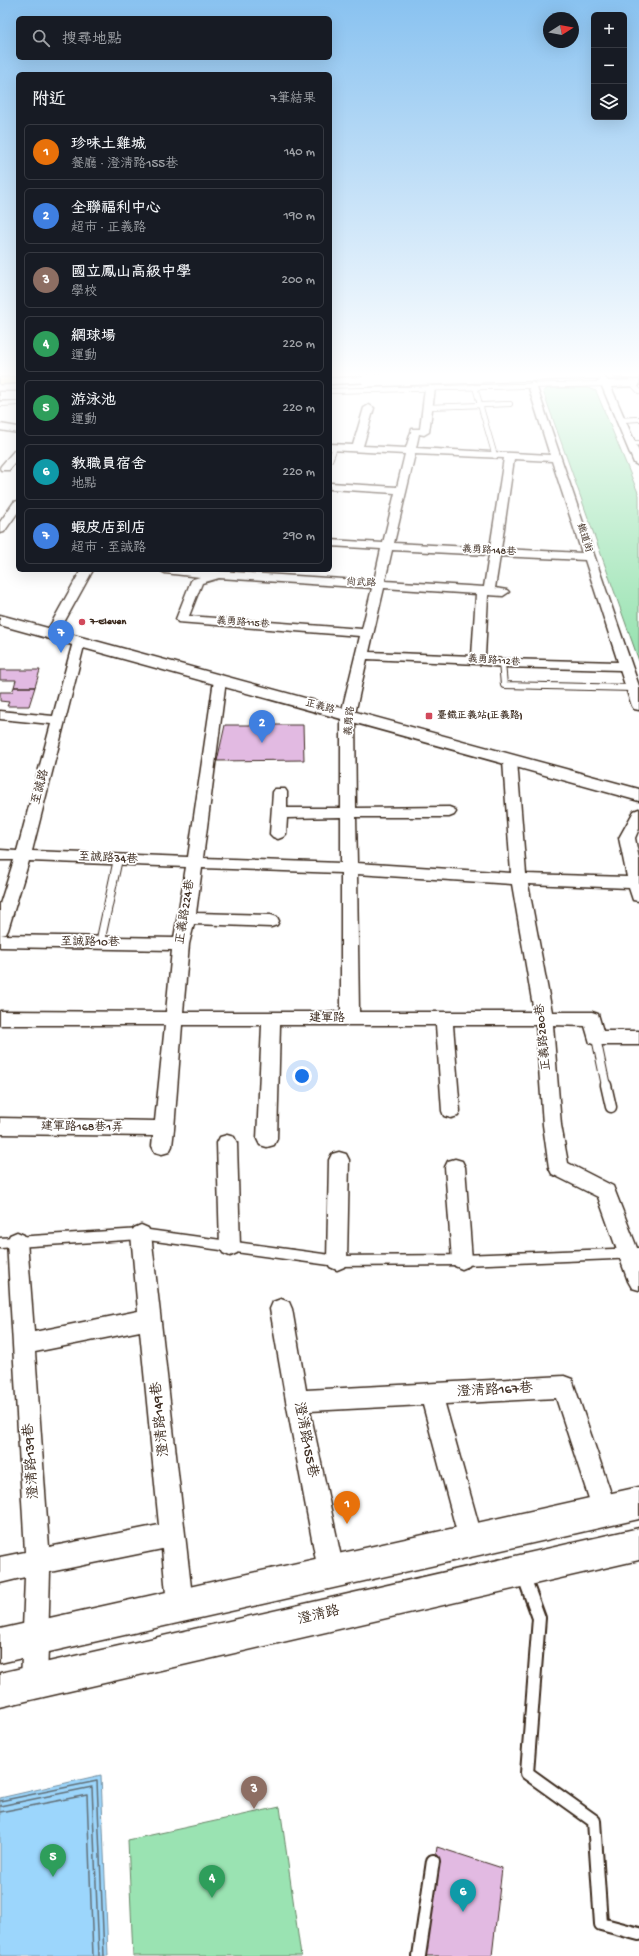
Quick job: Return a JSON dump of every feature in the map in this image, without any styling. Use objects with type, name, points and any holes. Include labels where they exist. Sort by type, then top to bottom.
[{"type":"street","name":"義勇路","points":[[350,1019],[348,714],[407,463]]},
{"type":"street","points":[[478,660],[486,591],[508,463]]},
{"type":"street","name":"鐵道街","points":[[559,463],[639,706]]},
{"type":"street","points":[[3,468],[16,469]]},
{"type":"street","points":[[332,486],[401,490]]},
{"type":"street","points":[[6,505],[16,505]]},
{"type":"street","points":[[3,525],[16,508]]},
{"type":"street","points":[[3,525],[16,522]]},
{"type":"street","name":"義勇路148巷","points":[[332,543],[590,557]]},
{"type":"street","points":[[51,635],[87,572]]},
{"type":"street","name":"尚武路","points":[[187,572],[503,592]]},
{"type":"street","name":"義勇路115巷","points":[[219,575],[197,581],[182,619],[367,633]]},
{"type":"street","name":"正義路","points":[[0,620],[348,714],[510,761],[639,795]]},
{"type":"street","name":"至誠路","points":[[0,930],[23,855],[79,642]]},
{"type":"street","name":"義勇路112巷","points":[[362,655],[478,660],[502,663],[626,666]]},
{"type":"street","name":"正義路224巷","points":[[163,1137],[181,944],[187,918],[193,862],[220,680]]},
{"type":"street","points":[[0,716],[58,721]]},
{"type":"street","name":"正義路280巷","points":[[510,761],[519,879],[544,1019],[552,1125],[559,1168],[606,1192],[633,1253],[639,1281]]},
{"type":"street","points":[[278,834],[280,792]]},
{"type":"street","points":[[280,813],[449,812]]},
{"type":"street","points":[[638,887],[628,838],[639,814]]},
{"type":"street","name":"至誠路34巷","points":[[0,855],[349,868],[638,887]]},
{"type":"street","points":[[187,918],[271,921]]},
{"type":"street","name":"至誠路10巷","points":[[0,941],[181,944]]},
{"type":"street","name":"建軍路","points":[[0,1018],[592,1019],[596,1038]]},
{"type":"street","points":[[267,1139],[271,1019]]},
{"type":"street","points":[[444,1019],[451,1111]]},
{"type":"street","points":[[596,1038],[639,1038]]},
{"type":"street","name":"建軍路168巷1弄","points":[[0,1126],[163,1137]]},
{"type":"street","points":[[227,1143],[230,1247]]},
{"type":"street","points":[[338,1261],[339,1160]]},
{"type":"street","points":[[455,1167],[462,1260]]},
{"type":"street","name":"澄清路149巷","points":[[141,1234],[180,1605]]},
{"type":"street","name":"澄清路139巷","points":[[8,1242],[24,1344],[38,1561],[34,1682]]},
{"type":"street","name":"澄清路155巷","points":[[281,1309],[297,1401],[331,1571]]},
{"type":"street","points":[[24,1344],[150,1318]]},
{"type":"street","name":"澄清路167巷","points":[[297,1401],[564,1387],[605,1511]]},
{"type":"street","points":[[431,1394],[471,1540]]},
{"type":"street","points":[[0,1646],[331,1571],[639,1504]]},
{"type":"street","points":[[35,1638],[639,1504]]},
{"type":"street","points":[[0,1570],[173,1534]]},
{"type":"street","name":"澄清路","points":[[0,1690],[639,1544]]},
{"type":"lane","points":[[502,663],[504,685],[633,688]]},
{"type":"lane","points":[[100,943],[118,859]]},
{"type":"lane","points":[[596,1038],[611,1107]]},
{"type":"lane","points":[[8,1242],[141,1234],[338,1261],[462,1260],[633,1253]]},
{"type":"lane","points":[[521,1570],[539,1618],[527,1773],[594,1821],[601,1924],[639,1934]]},
{"type":"lane","points":[[419,1956],[433,1861]]},
{"type":"green space","points":[[569,463],[626,463],[639,495],[639,661]]},
{"type":"green space","points":[[280,1807],[301,1956],[133,1956],[128,1840]]},
{"type":"water","points":[[101,1775],[108,1956],[0,1956],[0,1798]]},
{"type":"building","points":[[0,670],[40,670],[35,687],[14,687],[16,680],[0,680]]},
{"type":"building","points":[[14,687],[35,687],[29,706],[7,706],[9,702],[0,701],[0,692],[12,692]]},
{"type":"building","points":[[225,725],[303,725],[304,760],[217,761]]},
{"type":"building","points":[[437,1847],[502,1868],[492,1956],[422,1956]]},
{"type":"place","name":"7-Eleven","points":[[82,622]]},
{"type":"place","name":"蝦皮店到店","points":[[61,653]]},
{"type":"place","name":"臺鐵正義站(正義路)","points":[[429,716]]},
{"type":"place","name":"全聯福利中心","points":[[262,743]]},
{"type":"place","name":"珍味土雞城","points":[[347,1524]]},
{"type":"place","name":"國立鳳山高級中學","points":[[254,1809]]},
{"type":"place","name":"游泳池","points":[[53,1877]]},
{"type":"place","name":"網球場","points":[[212,1898]]},
{"type":"place","name":"教職員宿舍","points":[[463,1912]]}]
